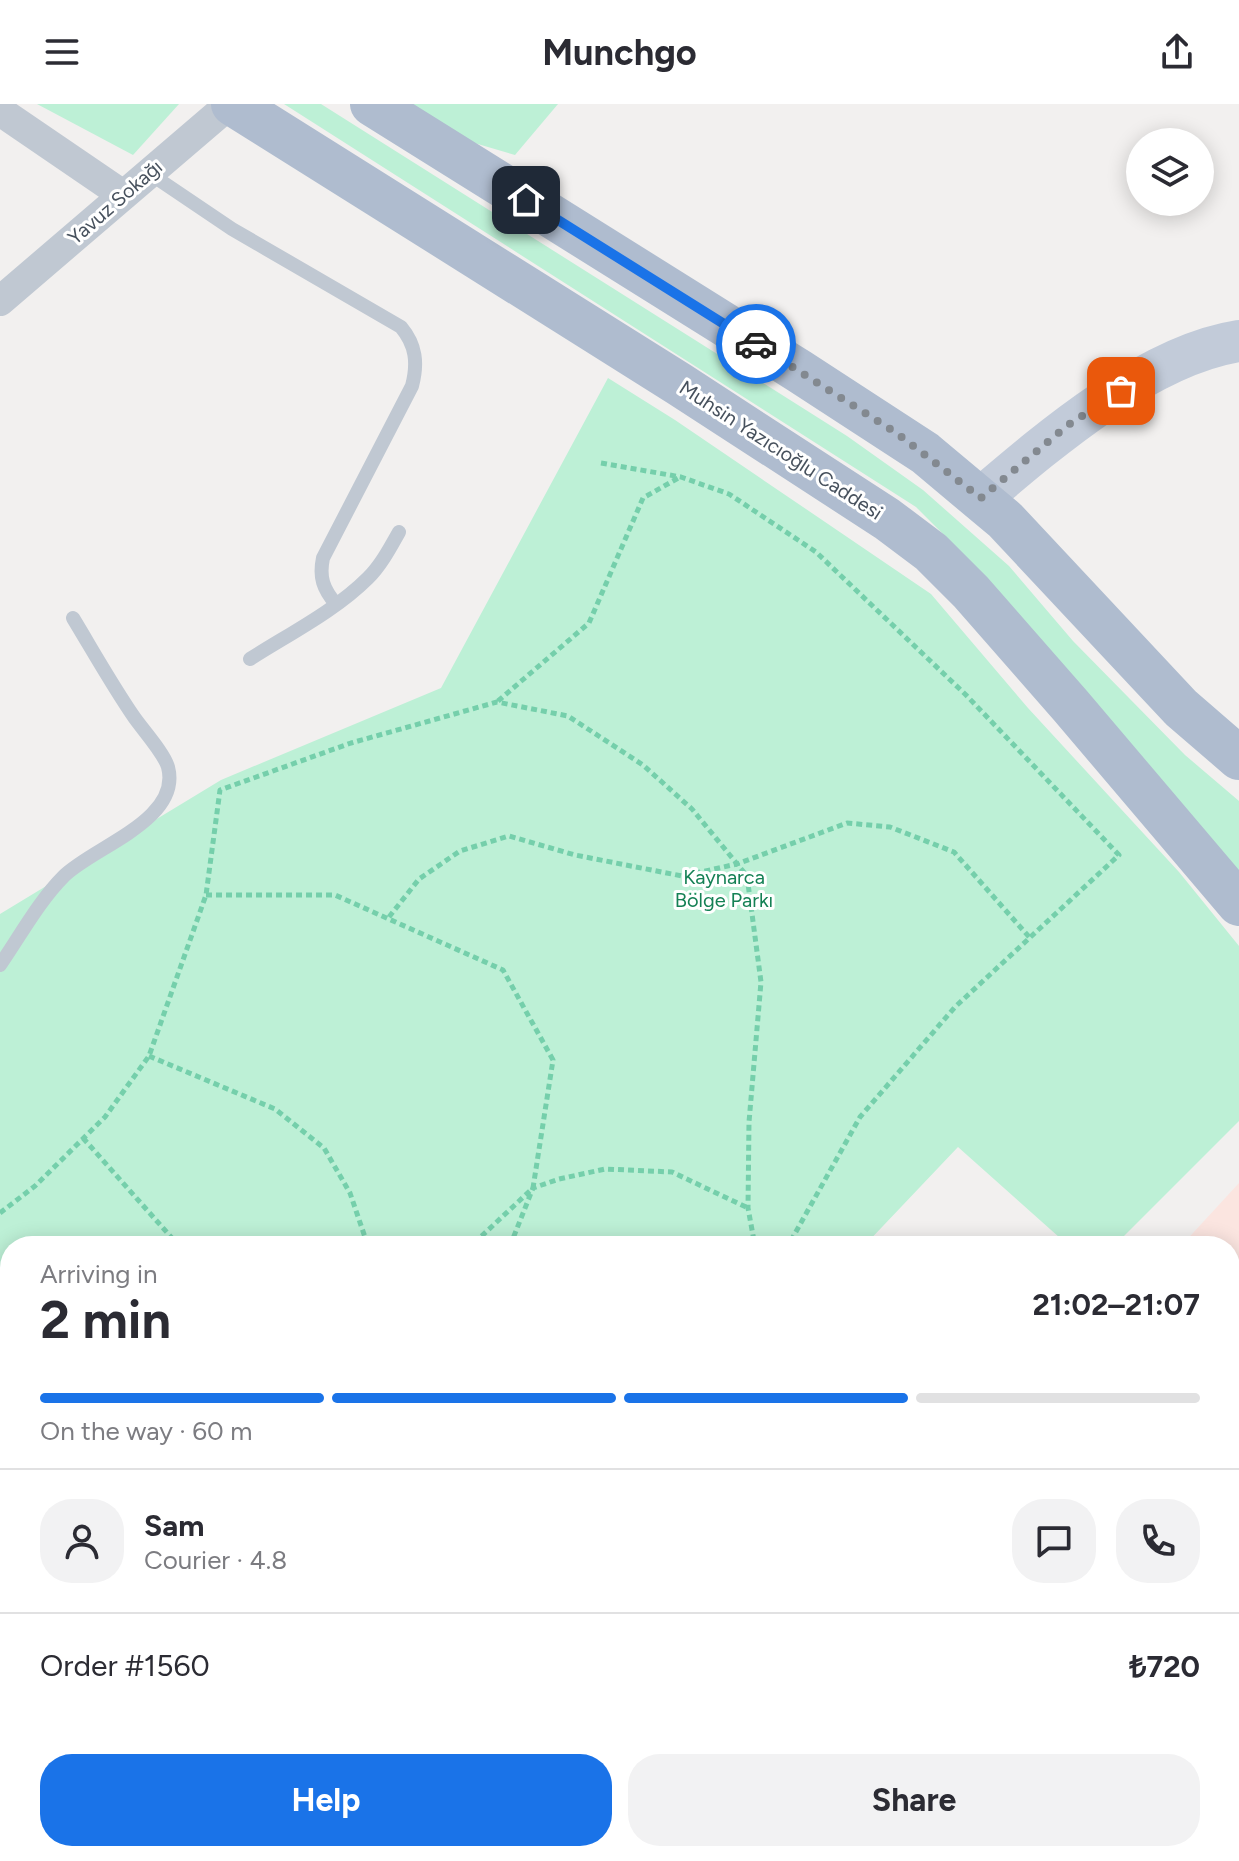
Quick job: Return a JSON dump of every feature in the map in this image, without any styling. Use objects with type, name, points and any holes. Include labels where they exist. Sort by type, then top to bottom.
[{"type":"main road","name":"Muhsin Yazıcıoğlu Caddesi","points":[[231,104],[679,384],[887,519],[931,552],[971,592],[1070,705],[1239,904]]},
{"type":"main road","points":[[372,104],[895,432],[981,498],[1036,552],[1181,708],[1239,758]]},
{"type":"street","name":"Yavuz Sokağı","points":[[0,301],[231,104]]},
{"type":"street","points":[[0,111],[123,195]]},
{"type":"street","points":[[981,498],[1068,425],[1121,391],[1215,345],[1239,341]]},
{"type":"lane","points":[[148,173],[232,229],[401,327],[414,346],[416,372],[412,386],[323,558],[320,571],[322,584],[336,604]]},
{"type":"lane","points":[[250,659],[336,604],[367,579],[383,560],[399,532]]},
{"type":"lane","points":[[0,965],[64,876],[148,818],[158,808],[168,786],[168,765],[131,713],[73,618]]},
{"type":"path","points":[[601,463],[681,477],[729,494],[816,552],[966,695],[1119,855],[955,1007],[860,1117],[794,1236]]},
{"type":"path","points":[[0,1213],[35,1186],[105,1117],[149,1056],[206,895],[220,790],[351,743],[497,702],[589,623],[643,498],[681,477]]},
{"type":"path","points":[[497,702],[568,716],[643,765],[692,809],[747,876],[761,982],[749,1122],[748,1208],[753,1236]]},
{"type":"path","points":[[389,917],[419,879],[460,851],[509,836],[575,855],[682,876],[737,864],[847,823],[890,827],[954,852],[1030,938]]},
{"type":"path","points":[[206,895],[335,895],[503,970],[553,1060],[533,1188],[514,1236]]},
{"type":"path","points":[[149,1056],[275,1109],[324,1148],[350,1193],[365,1236]]},
{"type":"path","points":[[83,1138],[170,1236]]},
{"type":"path","points":[[482,1236],[533,1188],[605,1169],[672,1172],[748,1208]]},
{"type":"shaded area","points":[[1239,1183],[1239,1236],[1190,1236]]},
{"type":"green space","points":[[37,104],[179,104],[133,155]]},
{"type":"green space","points":[[284,104],[321,104],[847,436],[923,490],[1009,566],[1073,641],[1185,755],[1239,801],[1239,874],[1093,708],[990,581],[916,507]]},
{"type":"green space","points":[[409,104],[558,104],[515,155],[454,137]]},
{"type":"green space","name":"Kaynarca Bölge Parkı","points":[[608,378],[931,594],[1028,708],[1179,872],[1239,946],[1239,1121],[1124,1236],[1058,1236],[958,1147],[873,1236],[0,1236],[0,914],[221,780],[441,688]]},
{"type":"way so far","points":[[756,344],[895,432],[981,498],[1068,425],[1121,391]]},
{"type":"route","points":[[526,200],[756,344]]}]
